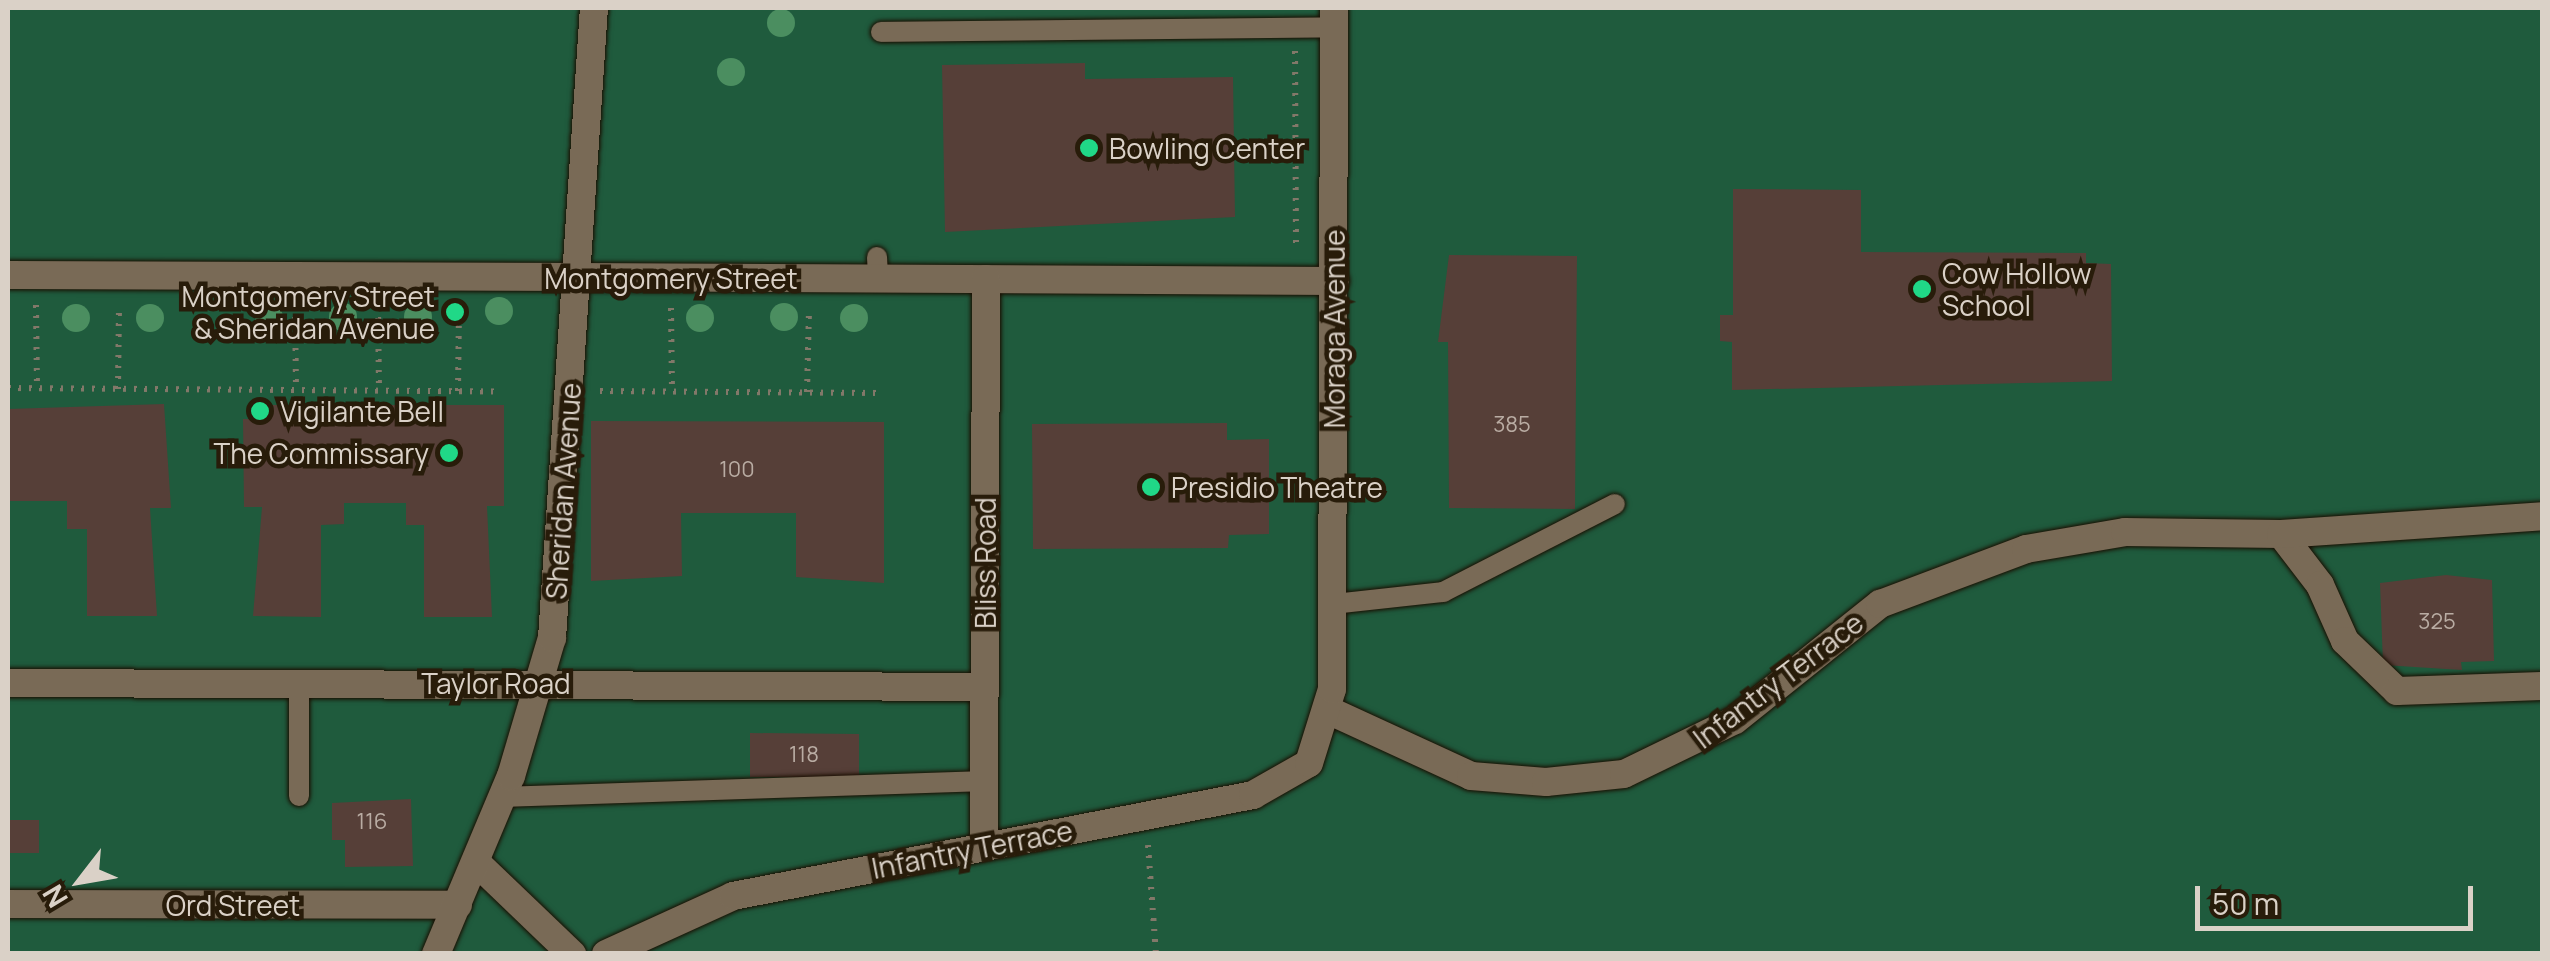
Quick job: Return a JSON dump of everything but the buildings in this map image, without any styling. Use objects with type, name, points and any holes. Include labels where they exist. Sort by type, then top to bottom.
[{"type":"street","name":"Sheridan Avenue","points":[[436,954],[503,797],[542,682],[557,598],[594,8]]},
{"type":"street","name":"Moraga Avenue","points":[[1330,711],[1334,17]]},
{"type":"street","name":"Montgomery Street","points":[[8,275],[670,278],[778,268],[810,279],[877,268],[986,279],[1334,281]]},
{"type":"street","name":"Bliss Road","points":[[984,846],[986,279]]},
{"type":"street","name":"Infantry Terrace","points":[[606,954],[733,896],[1146,816],[1287,784],[1309,763],[1330,711],[1471,776],[1546,782],[1624,774],[1706,739],[1856,620],[1962,568],[2089,535],[2281,534],[2542,516]]},
{"type":"street","points":[[2281,534],[2320,585],[2345,641],[2398,690],[2542,686]]},
{"type":"street","name":"Taylor Road","points":[[8,683],[985,686]]},
{"type":"street","points":[[477,863],[572,954]]},
{"type":"street","name":"Ord Street","points":[[8,904],[458,905]]},
{"type":"lane","points":[[881,32],[1334,17]]},
{"type":"lane","points":[[1333,604],[1443,592],[1615,504]]},
{"type":"lane","points":[[299,683],[299,796]]},
{"type":"lane","points":[[503,797],[984,781]]},
{"type":"path","points":[[1295,50],[1296,251]]},
{"type":"path","points":[[36,275],[37,388]]},
{"type":"path","points":[[118,389],[120,275]]},
{"type":"path","points":[[295,276],[296,390]]},
{"type":"path","points":[[378,276],[379,390]]},
{"type":"path","points":[[458,391],[459,277]]},
{"type":"path","points":[[670,278],[672,392]]},
{"type":"path","points":[[808,392],[810,279]]},
{"type":"path","points":[[8,388],[499,392]]},
{"type":"path","points":[[600,392],[881,392]]},
{"type":"path","points":[[1146,816],[1156,954]]},
{"type":"green space","points":[[8,8],[2542,8],[2542,953],[8,953]]},
{"type":"place","name":"Bowling Center","points":[[1089,148]]},
{"type":"place","name":"Cow Hollow School","points":[[1922,289]]},
{"type":"place","name":"Montgomery Street & Sheridan Avenue","points":[[455,312]]},
{"type":"place","name":"Vigilante Bell","points":[[260,411]]},
{"type":"place","name":"The Commissary","points":[[449,453]]},
{"type":"place","name":"Presidio Theatre","points":[[1151,487]]}]
